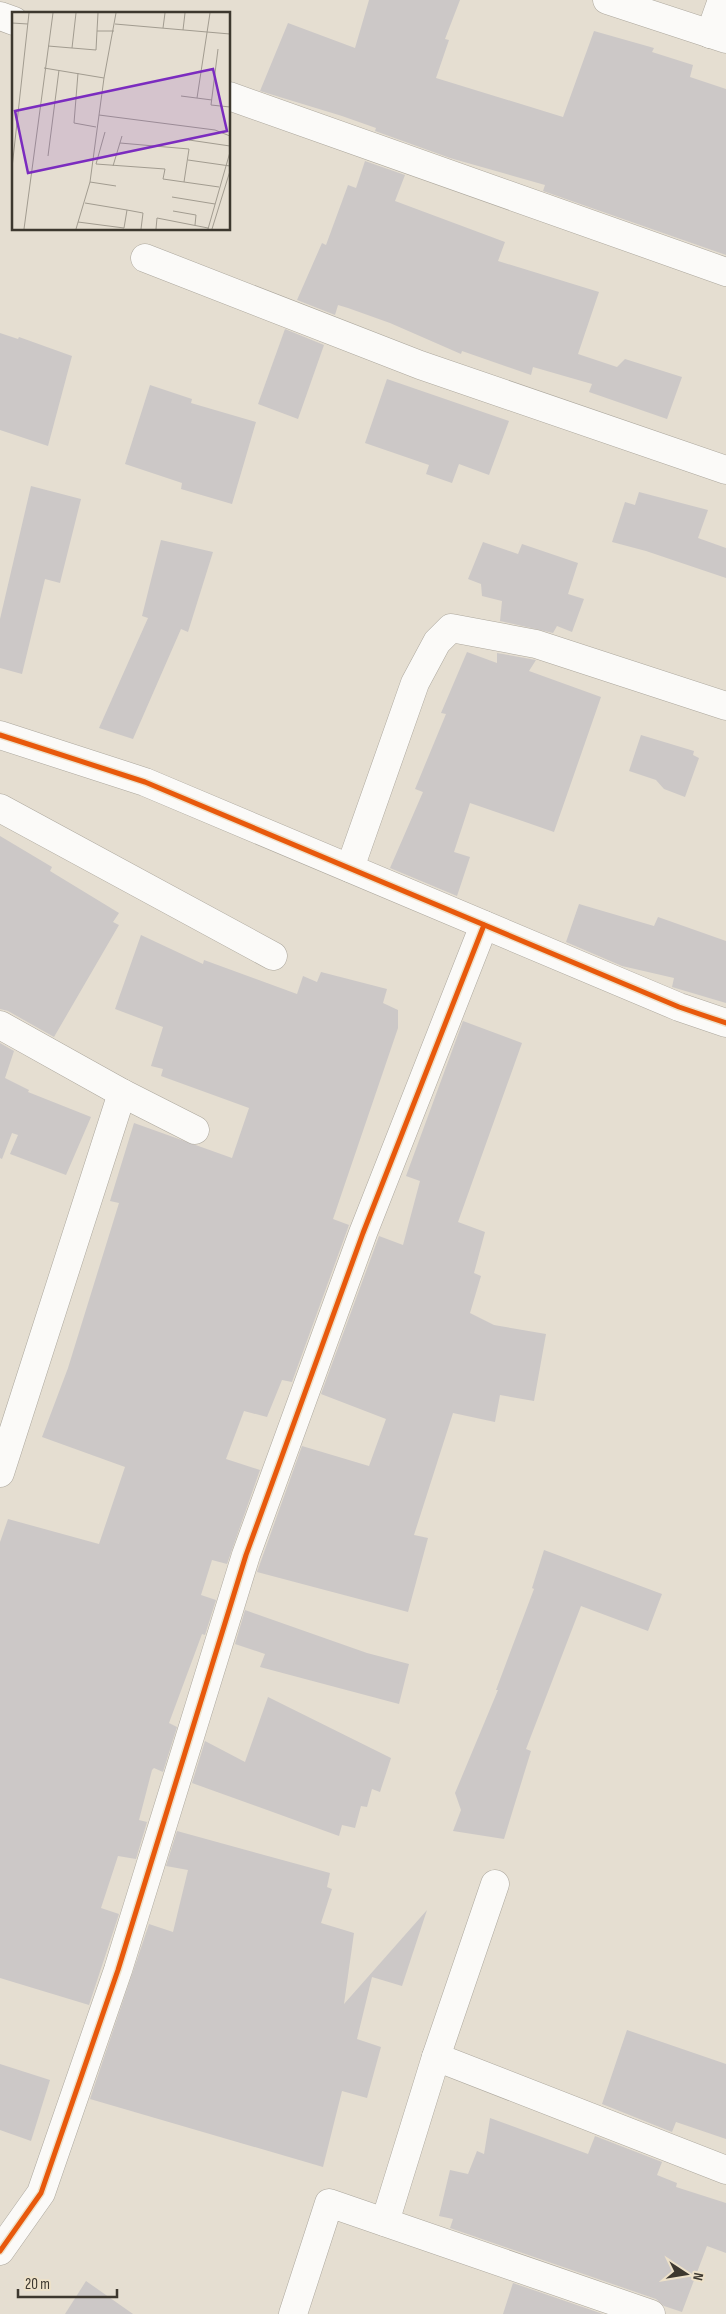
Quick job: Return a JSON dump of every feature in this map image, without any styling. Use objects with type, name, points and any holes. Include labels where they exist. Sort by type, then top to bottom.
[{"type":"street","points":[[607,0],[718,37],[722,0]]},
{"type":"street","points":[[0,16],[12,20]]},
{"type":"street","points":[[230,96],[726,272]]},
{"type":"street","points":[[145,258],[420,365],[726,470]]},
{"type":"street","points":[[350,868],[414,683],[437,642],[452,628],[536,644],[726,706]]},
{"type":"street","points":[[0,735],[145,782],[679,1006],[726,1023]]},
{"type":"street","points":[[0,808],[273,956]]},
{"type":"street","points":[[0,2251],[42,2192],[118,1970],[246,1555],[363,1233],[484,925]]},
{"type":"street","points":[[0,1025],[122,1093],[195,1130]]},
{"type":"street","points":[[0,1473],[122,1093]]},
{"type":"street","points":[[385,2222],[436,2057],[495,1884]]},
{"type":"street","points":[[436,2057],[726,2170]]},
{"type":"street","points":[[293,2314],[329,2203],[650,2314]]},
{"type":"building","points":[[369,0],[460,0],[445,39],[449,40],[436,78],[563,117],[594,31],[654,48],[652,52],[693,65],[690,77],[726,89],[726,255],[543,191],[545,185],[450,158],[375,131],[376,128],[342,116],[260,91],[288,23],[355,48]]},
{"type":"building","points":[[365,161],[405,175],[395,201],[505,242],[498,261],[599,292],[578,354],[617,367],[625,359],[682,377],[667,419],[589,392],[592,384],[533,367],[531,375],[462,351],[461,354],[390,323],[348,308],[338,305],[335,315],[297,300],[322,243],[326,245],[348,185],[356,188]]},
{"type":"building","points":[[285,329],[324,345],[298,419],[258,404]]},
{"type":"building","points":[[0,333],[18,339],[19,337],[72,356],[48,446],[0,430]]},
{"type":"building","points":[[387,379],[509,421],[489,475],[459,464],[452,483],[426,474],[429,465],[365,443]]},
{"type":"building","points":[[150,385],[192,399],[191,403],[256,422],[232,504],[181,489],[182,483],[125,464]]},
{"type":"building","points":[[31,486],[81,499],[60,583],[45,579],[22,674],[0,668],[0,619]]},
{"type":"building","points":[[639,492],[708,510],[698,538],[726,548],[726,578],[646,551],[612,542],[625,502],[635,505]]},
{"type":"building","points":[[161,540],[213,552],[188,632],[181,629],[133,739],[99,728],[148,618],[142,616]]},
{"type":"building","points":[[483,542],[518,554],[522,544],[578,563],[568,594],[584,599],[572,632],[557,626],[553,633],[500,621],[502,601],[482,596],[481,584],[468,579]]},
{"type":"building","points":[[467,652],[497,663],[497,653],[536,660],[529,671],[601,697],[554,832],[470,803],[454,852],[470,857],[457,896],[390,868],[423,792],[415,789],[446,714],[441,713]]},
{"type":"building","points":[[641,735],[694,751],[693,755],[699,758],[685,797],[664,789],[656,780],[629,771]]},
{"type":"building","points":[[0,836],[52,867],[50,871],[119,913],[113,922],[119,925],[54,1037],[8,1011],[0,1009]]},
{"type":"building","points":[[579,904],[654,926],[658,917],[726,941],[726,1003],[672,987],[674,978],[622,966],[566,942]]},
{"type":"building","points":[[141,935],[203,964],[204,960],[297,994],[303,976],[317,982],[321,972],[387,989],[383,1003],[398,1010],[398,1028],[333,1219],[349,1225],[292,1382],[282,1380],[267,1417],[244,1411],[226,1459],[260,1470],[227,1564],[212,1560],[201,1595],[216,1600],[205,1635],[202,1634],[169,1723],[177,1727],[163,1772],[154,1768],[152,1770],[139,1820],[147,1822],[136,1859],[118,1856],[101,1908],[119,1914],[89,2005],[0,1978],[0,1542],[8,1519],[99,1544],[125,1467],[42,1437],[68,1368],[119,1203],[110,1201],[134,1123],[232,1158],[249,1108],[161,1076],[163,1069],[151,1066],[163,1027],[115,1009]]},
{"type":"building","points":[[463,1021],[522,1043],[458,1222],[485,1232],[474,1273],[481,1276],[470,1313],[494,1325],[546,1334],[534,1401],[500,1395],[495,1422],[453,1413],[414,1535],[428,1538],[408,1612],[257,1572],[302,1446],[369,1466],[386,1419],[321,1394],[379,1236],[403,1245],[420,1181],[406,1176]]},
{"type":"building","points":[[0,1043],[14,1051],[5,1078],[29,1090],[28,1092],[91,1117],[66,1175],[10,1154],[18,1135],[12,1133],[2,1159],[0,1158]]},
{"type":"building","points":[[544,1550],[662,1594],[648,1631],[581,1606],[526,1749],[531,1751],[504,1839],[453,1831],[461,1810],[455,1793],[498,1690],[496,1690],[534,1589],[532,1588]]},
{"type":"building","points":[[245,1610],[367,1653],[409,1664],[399,1704],[260,1667],[265,1654],[235,1644]]},
{"type":"building","points":[[268,1697],[391,1758],[380,1792],[372,1789],[367,1807],[361,1806],[355,1828],[342,1825],[339,1836],[192,1783],[205,1741],[245,1762]]},
{"type":"building","points":[[177,1831],[330,1873],[327,1887],[332,1889],[321,1923],[354,1933],[344,2004],[427,1910],[402,1986],[372,1977],[357,2039],[381,2047],[367,2098],[342,2091],[323,2167],[90,2099],[149,1924],[173,1932],[188,1870],[166,1866]]},
{"type":"building","points":[[627,2030],[726,2064],[726,2139],[676,2122],[672,2132],[602,2104]]},
{"type":"building","points":[[0,2064],[50,2080],[31,2141],[0,2130]]},
{"type":"building","points":[[490,2118],[588,2154],[595,2136],[662,2162],[657,2175],[677,2183],[676,2187],[726,2203],[726,2253],[707,2246],[682,2312],[664,2306],[656,2299],[450,2228],[453,2219],[439,2216],[450,2170],[468,2174],[477,2151],[484,2154]]},
{"type":"building","points":[[86,2281],[133,2314],[65,2314]]},
{"type":"building","points":[[513,2283],[603,2314],[503,2314]]},
{"type":"cycle path","points":[[0,735],[145,782],[679,1007],[726,1023]]},
{"type":"cycle path","points":[[0,2251],[41,2193],[118,1970],[246,1555],[363,1233],[484,925]]}]
